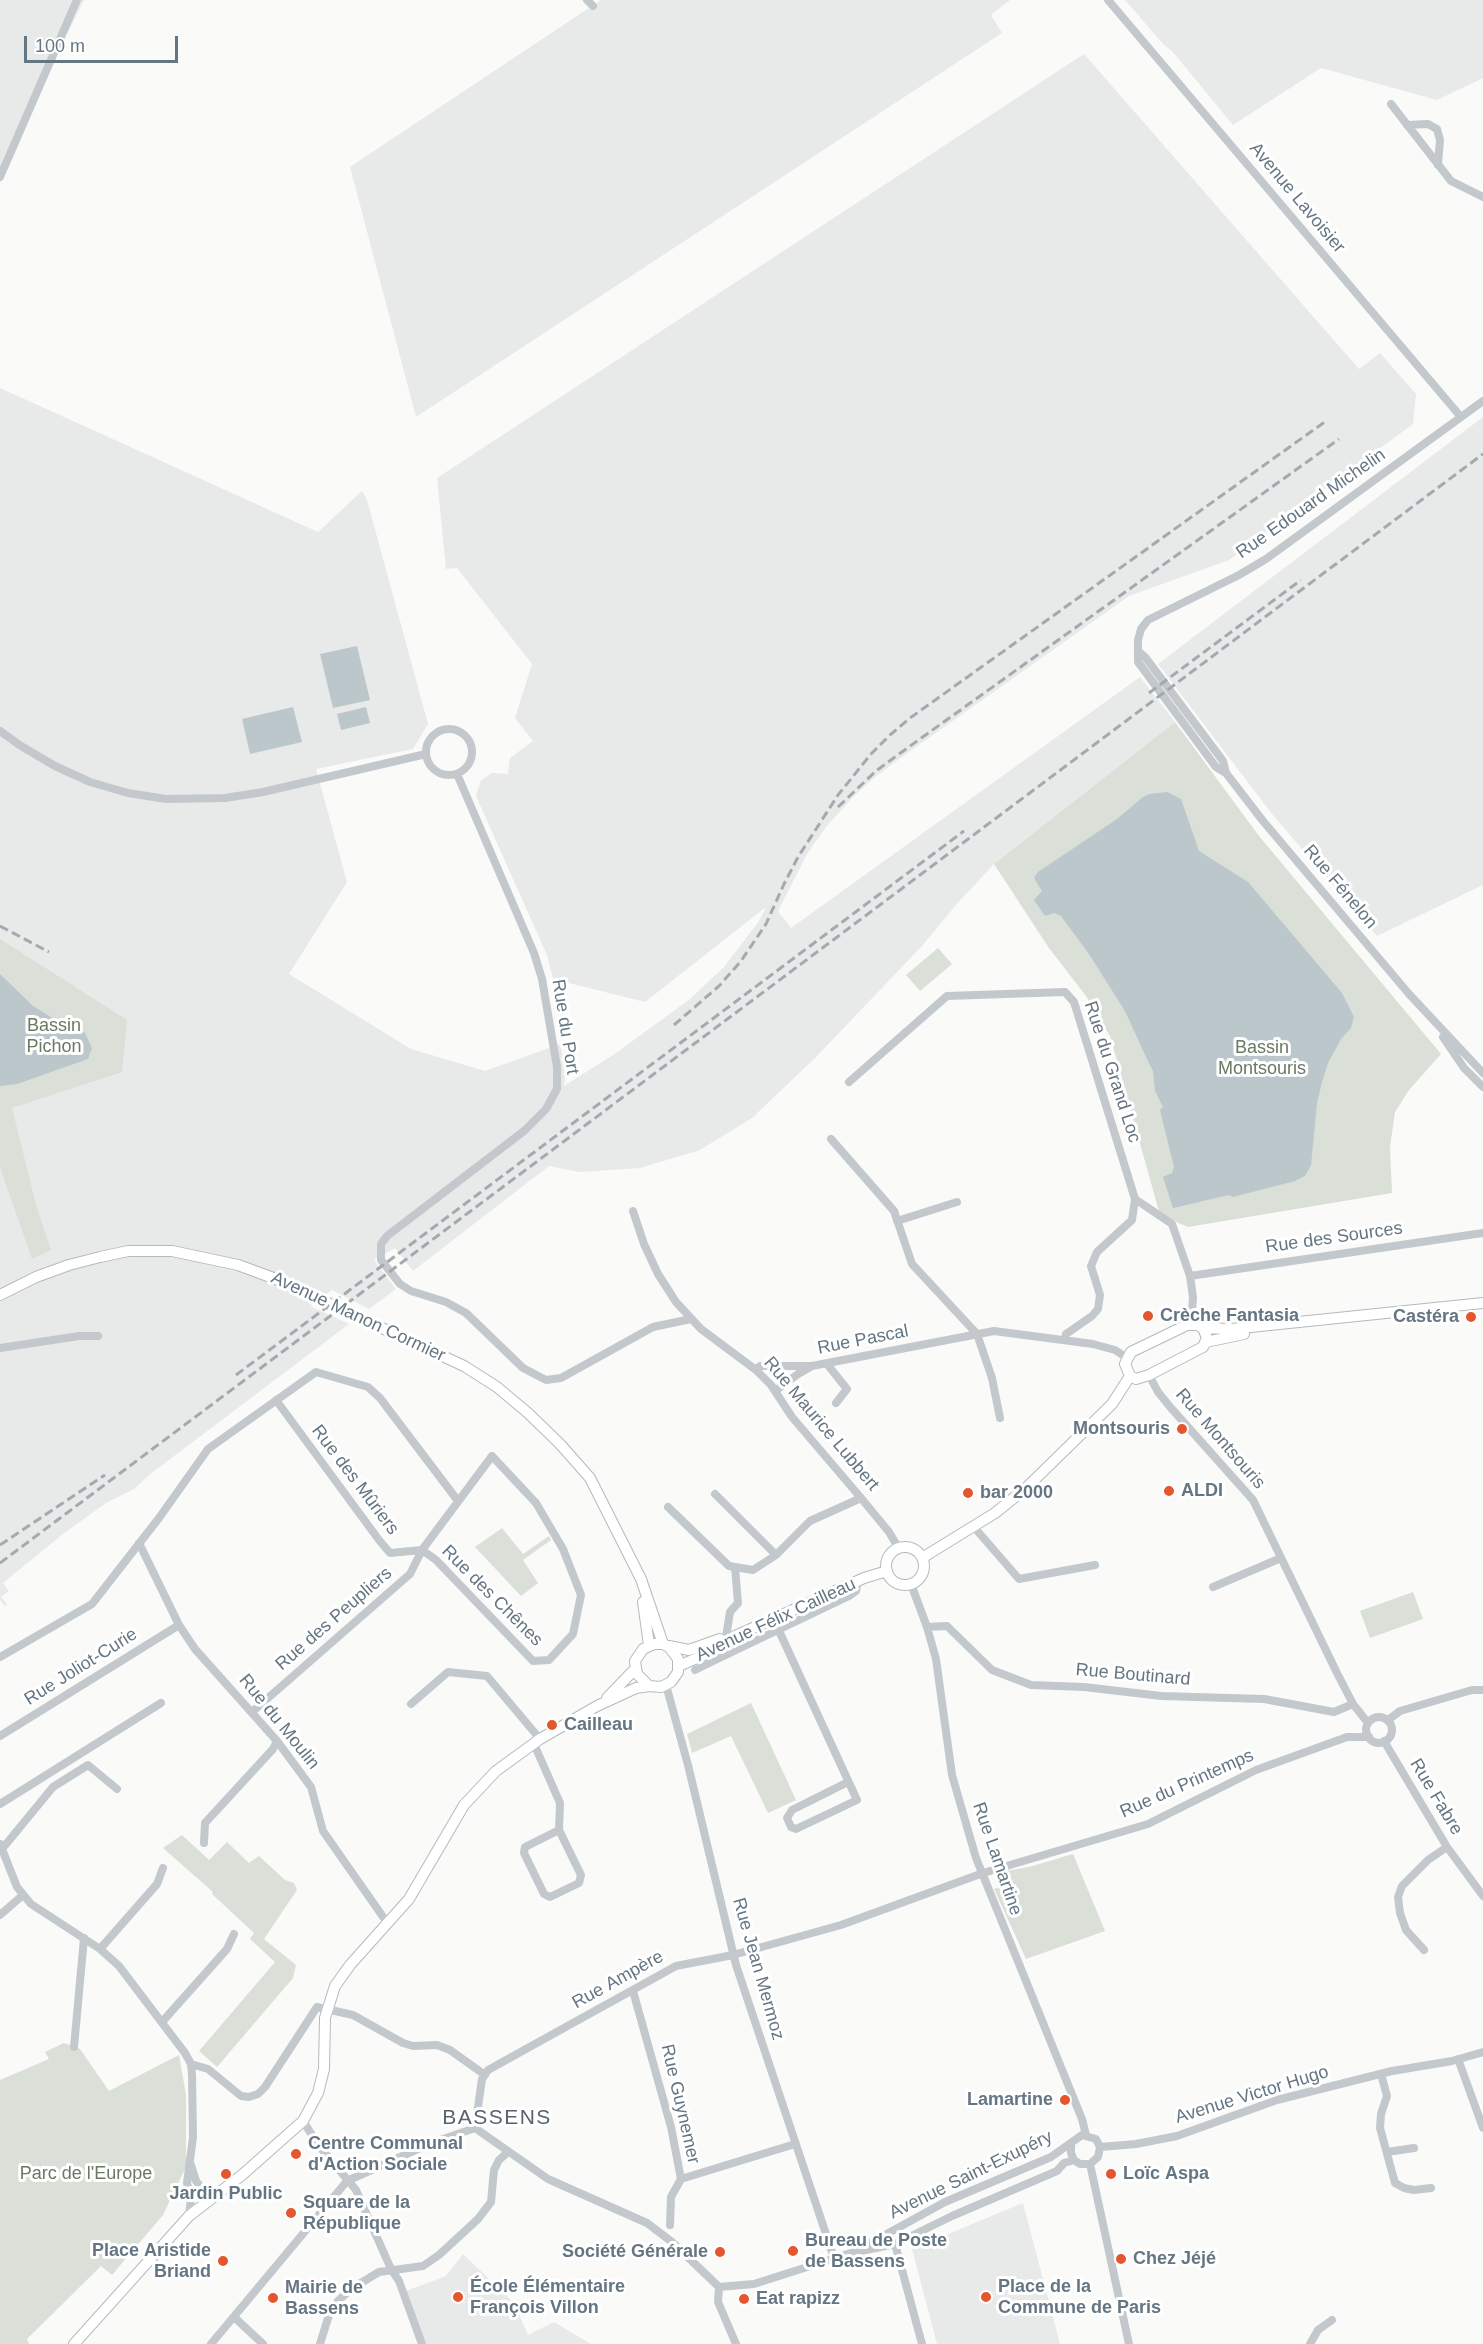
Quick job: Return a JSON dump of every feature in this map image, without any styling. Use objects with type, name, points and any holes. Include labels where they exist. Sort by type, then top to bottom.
[{"type":"street","points":[[0,177],[77,0]]},
{"type":"street","name":"Avenue Lavoisier","points":[[1108,0],[1461,417]]},
{"type":"street","points":[[1391,104],[1451,181],[1483,197]]},
{"type":"street","points":[[1407,125],[1428,124],[1437,129],[1440,140],[1438,165]]},
{"type":"street","name":"Rue Edouard Michelin","points":[[1138,651],[1141,629],[1148,620],[1239,575],[1266,559],[1483,401]]},
{"type":"street","name":"Rue Fénelon","points":[[1138,651],[1145,657],[1223,761],[1226,773],[1263,821],[1431,1019],[1483,1073]]},
{"type":"street","points":[[451,729],[465,735],[472,749],[469,764],[457,774],[450,775],[437,771],[428,761],[427,746],[436,733],[451,729]]},
{"type":"street","points":[[0,731],[54,766],[90,782],[128,793],[166,799],[195,800],[253,793],[426,754]]},
{"type":"street","name":"Rue du Port","points":[[457,774],[534,952],[542,980],[556,1067],[557,1089],[546,1109],[524,1131],[387,1236],[381,1244],[381,1260],[400,1284],[411,1292],[446,1302],[466,1313],[523,1368],[546,1380],[561,1378],[653,1327],[691,1319]]},
{"type":"street","name":"Rue du Grand Loc","points":[[849,1082],[947,996],[1065,992],[1074,1002],[1136,1199]]},
{"type":"street","name":"Rue Fénelon","points":[[1431,1019],[1464,1068],[1483,1087]]},
{"type":"street","points":[[831,1139],[894,1211],[912,1264],[977,1334],[993,1378],[1000,1418]]},
{"type":"street","points":[[1065,1340],[1066,1334],[1092,1316],[1098,1309],[1100,1295],[1091,1266],[1097,1252],[1132,1220],[1136,1199],[1172,1224],[1190,1276],[1193,1298],[1191,1325]]},
{"type":"street","points":[[897,1221],[957,1202]]},
{"type":"street","name":"Rue Maurice Lubbert","points":[[633,1211],[644,1244],[658,1274],[676,1302],[701,1329],[756,1370],[775,1391],[792,1417],[889,1532],[899,1549]]},
{"type":"street","name":"Rue des Sources","points":[[1190,1276],[1483,1233]]},
{"type":"street","name":"Avenue Manon Cormier","points":[[0,1294],[69,1265],[128,1251],[172,1251],[238,1265],[276,1279],[464,1366],[497,1387],[528,1413],[560,1443],[590,1478],[641,1579],[663,1644]]},
{"type":"street","points":[[1483,1303],[1231,1329],[1191,1325],[1131,1352],[1125,1364],[1130,1376],[1136,1378],[1149,1375],[1197,1351],[1206,1342],[1232,1336],[1483,1311]]},
{"type":"street","points":[[1203,1328],[1206,1342]]},
{"type":"street","name":"Rue Pascal","points":[[756,1370],[760,1366],[827,1364],[994,1331],[1094,1344],[1115,1350],[1127,1358]]},
{"type":"street","points":[[0,1348],[79,1336],[98,1336]]},
{"type":"street","points":[[827,1364],[847,1389],[836,1403]]},
{"type":"street","points":[[775,1391],[812,1366]]},
{"type":"street","points":[[0,1657],[92,1604],[208,1449],[316,1372],[368,1387],[380,1398],[458,1500]]},
{"type":"street","name":"Rue Montsouris","points":[[1149,1375],[1164,1400],[1253,1500],[1353,1704],[1368,1723]]},
{"type":"street","points":[[922,1558],[995,1513],[1033,1481],[1112,1404],[1130,1376]]},
{"type":"street","name":"Rue des Mûriers","points":[[276,1400],[390,1553],[422,1550]]},
{"type":"street","name":"Rue des Peupliers","points":[[252,1712],[410,1574],[422,1550],[492,1456]]},
{"type":"street","name":"Rue des Chênes","points":[[422,1550],[436,1560],[533,1661],[549,1660],[573,1634],[581,1595],[563,1549],[536,1503],[492,1456]]},
{"type":"street","points":[[715,1494],[776,1555]]},
{"type":"street","points":[[668,1507],[729,1566],[753,1570],[776,1555],[810,1521],[861,1498]]},
{"type":"street","points":[[974,1527],[1019,1579],[1095,1565]]},
{"type":"street","name":"Rue du Moulin","points":[[139,1543],[179,1625],[195,1648],[277,1741],[311,1787],[323,1831],[388,1924]]},
{"type":"street","points":[[910,1548],[922,1558],[924,1564],[922,1574],[911,1584],[905,1585],[893,1581],[887,1571],[887,1560],[899,1549],[910,1548]]},
{"type":"street","points":[[1213,1587],[1281,1558]]},
{"type":"street","name":"Avenue Manon Cormier","points":[[632,1562],[643,1602],[649,1645]]},
{"type":"street","points":[[597,1706],[635,1669],[638,1654],[649,1645],[663,1644],[689,1650],[730,1636],[730,1612],[738,1603],[735,1567]]},
{"type":"street","name":"Avenue Félix Cailleau","points":[[666,1685],[675,1677],[679,1666],[706,1659],[730,1636],[776,1625],[858,1581],[887,1571]]},
{"type":"street","name":"Rue Lamartine","points":[[911,1584],[936,1659],[952,1775],[976,1858],[1082,2119],[1086,2135]]},
{"type":"street","name":"Rue Joliot-Curie","points":[[0,1736],[179,1625]]},
{"type":"street","points":[[695,1670],[706,1659],[776,1625],[849,1782],[857,1800],[796,1829],[791,1827],[787,1818],[792,1810],[849,1782]]},
{"type":"street","name":"Rue Boutinard","points":[[927,1627],[947,1626],[992,1670],[1031,1685],[1084,1687],[1161,1696],[1264,1700],[1334,1712],[1353,1704]]},
{"type":"street","points":[[663,1644],[674,1652],[679,1666]]},
{"type":"street","points":[[635,1669],[640,1679],[649,1686]]},
{"type":"street","points":[[411,1704],[448,1672],[487,1677],[537,1741],[560,1803],[560,1830],[581,1875],[579,1883],[550,1897],[544,1894],[525,1853],[525,1847],[560,1830]]},
{"type":"street","points":[[74,2344],[189,2216],[303,2121],[318,2092],[324,2069],[326,2018],[335,1986],[350,1965],[409,1899],[464,1805],[496,1771],[537,1741],[597,1706],[636,1688],[666,1685]]},
{"type":"street","name":"Rue Jean Mermoz","points":[[666,1685],[734,1955],[834,2259]]},
{"type":"street","points":[[1388,1720],[1400,1711],[1472,1690],[1483,1690]]},
{"type":"street","points":[[0,1804],[161,1703]]},
{"type":"street","points":[[1377,1717],[1388,1720],[1392,1732],[1384,1742],[1376,1742],[1369,1737],[1366,1730],[1368,1723],[1377,1717]]},
{"type":"street","name":"Rue du Printemps","points":[[983,1874],[1148,1824],[1256,1770],[1347,1737],[1369,1737]]},
{"type":"street","points":[[204,1843],[205,1823],[273,1749],[277,1741]]},
{"type":"street","name":"Rue Fabre","points":[[1384,1742],[1447,1847],[1483,1896]]},
{"type":"street","points":[[117,1789],[88,1765],[53,1787],[1,1847],[16,1887],[23,1895],[31,1904],[100,1949],[119,1966],[191,2064],[193,2137],[187,2182],[191,2198],[189,2216]]},
{"type":"street","points":[[1424,1950],[1406,1930],[1400,1913],[1398,1897],[1402,1886],[1428,1860],[1447,1847]]},
{"type":"street","points":[[100,1949],[157,1884],[163,1868]]},
{"type":"street","name":"Rue Ampère","points":[[485,2075],[488,2070],[503,2060],[676,1966],[734,1955],[841,1925],[983,1874]]},
{"type":"street","points":[[0,1915],[23,1895]]},
{"type":"street","points":[[162,2022],[227,1949],[234,1934]]},
{"type":"street","points":[[74,2047],[84,1938]]},
{"type":"street","name":"Rue Guynemer","points":[[633,1991],[671,2127],[681,2180],[671,2197],[670,2225]]},
{"type":"street","points":[[191,2064],[208,2069],[241,2096],[249,2097],[258,2094],[265,2087],[317,2007],[328,2008],[354,2015],[403,2043],[413,2046],[437,2045],[450,2050],[485,2075],[482,2079],[474,2128]]},
{"type":"street","name":"Avenue Victor Hugo","points":[[1100,2147],[1136,2144],[1177,2136],[1277,2100],[1483,2052]]},
{"type":"street","points":[[1458,2059],[1483,2128]]},
{"type":"street","points":[[1381,2074],[1387,2096],[1381,2114],[1380,2128],[1395,2182],[1404,2188],[1414,2190],[1431,2187]]},
{"type":"street","points":[[303,2121],[319,2146],[356,2190],[399,2281],[422,2344]]},
{"type":"street","points":[[474,2128],[556,2183],[647,2223],[672,2242],[719,2288],[718,2302],[736,2344]]},
{"type":"street","points":[[211,2344],[347,2181],[429,2144],[474,2128]]},
{"type":"street","points":[[1086,2135],[1096,2139],[1100,2147],[1098,2157],[1090,2164],[1080,2164],[1074,2160],[1071,2145],[1073,2141],[1086,2135]]},
{"type":"street","points":[[681,2180],[795,2144]]},
{"type":"street","name":"Avenue Saint-Exupéry","points":[[854,2252],[945,2202],[1051,2157],[1071,2145]]},
{"type":"street","points":[[1387,2152],[1414,2148]]},
{"type":"street","points":[[321,2344],[329,2315],[338,2301],[366,2278],[392,2269],[423,2266],[440,2254],[478,2219],[491,2202],[494,2170],[499,2160],[508,2152]]},
{"type":"street","name":"Avenue Saint-Exupéry","points":[[719,2288],[754,2284],[854,2252],[895,2244],[952,2216],[1057,2171],[1064,2163],[1074,2160]]},
{"type":"street","points":[[1090,2164],[1129,2344]]},
{"type":"street","points":[[191,2165],[196,2181],[211,2199]]},
{"type":"street","points":[[895,2244],[922,2344]]},
{"type":"street","points":[[234,2317],[262,2344]]},
{"type":"street","points":[[1310,2344],[1318,2330],[1332,2320]]},
{"type":"shaded area","points":[[0,0],[84,0],[0,169]]},
{"type":"shaded area","points":[[601,0],[1010,0],[991,15],[1002,33],[416,417],[350,167]]},
{"type":"shaded area","points":[[1125,0],[1483,0],[1483,78],[1437,100],[1321,68],[1233,125],[1172,51],[1164,45]]},
{"type":"shaded area","points":[[1084,54],[1359,369],[1380,353],[1416,394],[1413,424],[1229,560],[1129,596],[906,754],[852,798],[826,827],[807,854],[778,911],[791,928],[1140,677],[1175,722],[994,864],[921,947],[816,1057],[752,1118],[700,1150],[640,1168],[580,1172],[549,1166],[413,1271],[395,1248],[374,1260],[396,1289],[369,1309],[332,1290],[310,1306],[349,1324],[149,1475],[134,1489],[106,1503],[63,1534],[3,1583],[9,1591],[1,1597],[7,1604],[5,1606],[0,1600],[0,388],[318,532],[362,491],[367,500],[428,724],[413,749],[316,769],[347,882],[289,974],[411,1049],[485,1071],[560,1044],[566,1069],[564,1086],[616,1053],[690,999],[724,967],[759,921],[766,907],[645,1002],[553,979],[547,955],[476,796],[481,780],[492,773],[508,774],[510,758],[533,741],[515,718],[532,664],[457,568],[446,569],[437,478]]},
{"type":"shaded area","points":[[1483,417],[1483,885],[1377,936],[1272,814],[1158,664]]},
{"type":"shaded area","points":[[357,646],[370,700],[333,708],[320,654]]},
{"type":"shaded area","points":[[293,707],[302,742],[250,754],[242,719]]},
{"type":"shaded area","points":[[366,707],[370,723],[341,730],[337,714]]},
{"type":"shaded area","name":"Bassin Montsouris","points":[[1167,792],[1181,799],[1199,851],[1248,882],[1342,993],[1354,1017],[1351,1028],[1341,1039],[1328,1063],[1322,1082],[1317,1103],[1311,1165],[1305,1176],[1295,1181],[1233,1197],[1229,1195],[1173,1208],[1163,1177],[1172,1173],[1174,1167],[1160,1110],[1163,1107],[1155,1091],[1153,1071],[1125,1011],[1089,954],[1061,916],[1054,913],[1045,916],[1034,900],[1042,891],[1034,878],[1038,872],[1117,819],[1143,797]]},
{"type":"shaded area","name":"Bassin Pichon","points":[[0,974],[33,1006],[54,1019],[72,1024],[85,1033],[92,1048],[88,1059],[17,1084],[0,1086]]},
{"type":"shaded area","name":"Place de la Commune de Paris","points":[[1023,2203],[1060,2344],[937,2344],[912,2249]]},
{"type":"shaded area","name":"École Élémentaire François Villon","points":[[463,2254],[514,2303],[528,2335],[554,2322],[591,2344],[425,2344],[406,2291],[446,2276]]},
{"type":"green space","name":"Bassin Montsouris","points":[[1175,722],[1259,836],[1441,1054],[1409,1090],[1395,1112],[1390,1147],[1392,1193],[1188,1227],[1160,1215],[1110,1036],[1086,996],[1049,948],[994,864]]},
{"type":"green space","name":"Bassin Pichon","points":[[0,939],[127,1020],[122,1072],[12,1108],[36,1205],[51,1250],[32,1259],[0,1167]]},
{"type":"green space","points":[[938,948],[952,964],[920,991],[906,975]]},
{"type":"green space","points":[[502,1528],[523,1554],[549,1536],[551,1540],[523,1560],[538,1583],[521,1596],[475,1547]]},
{"type":"green space","points":[[1413,1592],[1423,1619],[1370,1638],[1360,1611]]},
{"type":"green space","points":[[751,1703],[796,1800],[768,1813],[731,1736],[692,1753],[687,1734]]},
{"type":"green space","points":[[182,1835],[209,1860],[227,1842],[249,1863],[259,1856],[285,1880],[294,1883],[297,1890],[264,1939],[296,1965],[293,1978],[217,2067],[199,2051],[275,1962],[250,1939],[254,1933],[212,1894],[213,1892],[163,1848]]},
{"type":"green space","points":[[1073,1854],[1105,1931],[1026,1959],[994,1889],[1005,1885],[1001,1872],[1029,1867]]},
{"type":"green space","name":"Parc de l'Europe","points":[[64,2043],[80,2049],[109,2091],[179,2055],[186,2095],[186,2167],[163,2215],[112,2275],[101,2266],[27,2339],[29,2344],[0,2344],[0,2080],[49,2059],[45,2052]]},
{"type":"railway","points":[[674,1025],[719,986],[741,961],[766,924],[798,857],[838,795],[871,754],[890,735],[910,718],[1326,421]]},
{"type":"railway","points":[[838,807],[876,771],[899,754],[1339,439]]},
{"type":"railway","points":[[0,1563],[1483,454]]},
{"type":"railway","points":[[1149,693],[1301,580]]},
{"type":"railway","points":[[236,1375],[964,831]]},
{"type":"railway","points":[[0,926],[49,952]]},
{"type":"railway","points":[[0,1545],[105,1475]]},
{"type":"place","name":"Crèche Fantasia","points":[[1148,1316]]},
{"type":"place","name":"Castéra","points":[[1471,1317]]},
{"type":"place","name":"Montsouris","points":[[1182,1429]]},
{"type":"place","name":"ALDI","points":[[1169,1491]]},
{"type":"place","name":"bar 2000","points":[[968,1493]]},
{"type":"place","name":"Cailleau","points":[[552,1725]]},
{"type":"place","name":"Lamartine","points":[[1065,2100]]},
{"type":"place","name":"Centre Communal d'Action Sociale","points":[[296,2154]]},
{"type":"place","name":"Jardin Public","points":[[226,2174]]},
{"type":"place","name":"Loïc Aspa","points":[[1111,2174]]},
{"type":"place","name":"Square de la République","points":[[291,2213]]},
{"type":"place","name":"Bureau de Poste de Bassens","points":[[793,2251]]},
{"type":"place","name":"Société Générale","points":[[720,2252]]},
{"type":"place","name":"Chez Jéjé","points":[[1121,2259]]},
{"type":"place","name":"Place Aristide Briand","points":[[223,2261]]},
{"type":"place","name":"École Élémentaire François Villon","points":[[458,2297]]},
{"type":"place","name":"Place de la Commune de Paris","points":[[986,2297]]},
{"type":"place","name":"Mairie de Bassens","points":[[273,2298]]},
{"type":"place","name":"Eat rapizz","points":[[744,2299]]},
{"type":"district","name":"BASSENS","points":[[497,2118]]}]
